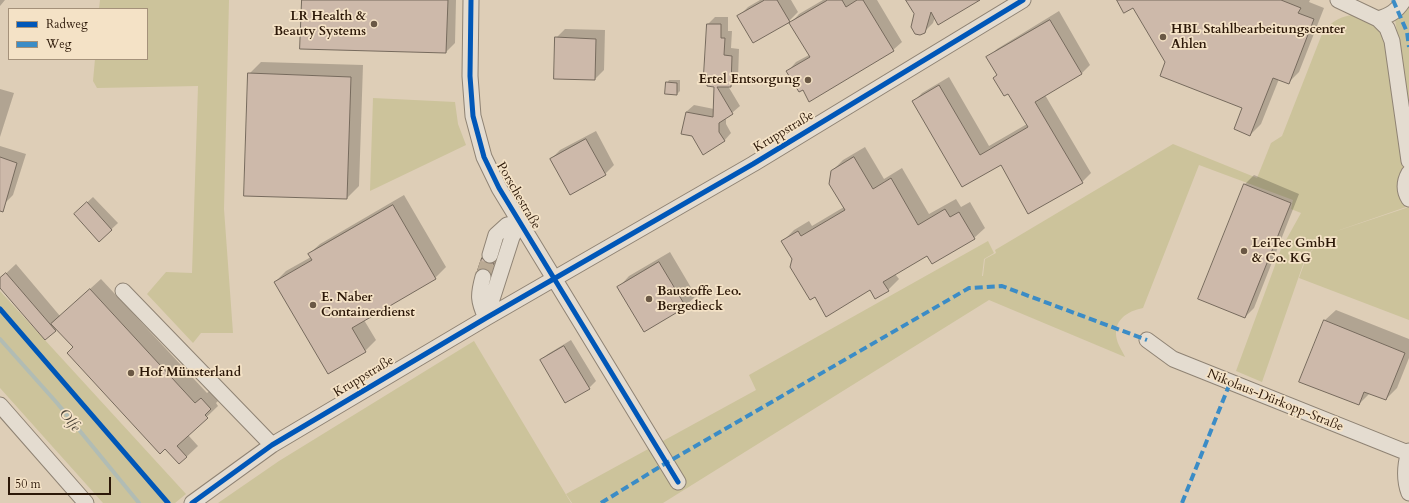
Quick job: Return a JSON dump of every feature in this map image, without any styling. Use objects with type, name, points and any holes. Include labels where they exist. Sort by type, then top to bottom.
[{"type":"street","name":"Porschestraße","points":[[471,0],[470,70],[473,116],[484,157],[499,188],[553,279]]},
{"type":"street","name":"Kruppstraße","points":[[192,503],[272,445],[486,318],[753,164],[1023,0]]},
{"type":"street","points":[[1338,0],[1378,19],[1386,28],[1392,41],[1409,161]]},
{"type":"street","points":[[1378,19],[1388,16],[1397,10],[1404,0]]},
{"type":"street","points":[[1409,174],[1405,183],[1405,190],[1409,199]]},
{"type":"street","points":[[490,255],[496,235],[507,225],[520,222]]},
{"type":"street","points":[[486,318],[512,237],[520,222]]},
{"type":"street","points":[[483,277],[479,290],[479,304],[486,318]]},
{"type":"street","points":[[553,279],[678,482]]},
{"type":"street","points":[[123,291],[272,445]]},
{"type":"street","name":"Nikolaus-Dürkopp-Straße","points":[[1147,340],[1173,359],[1409,452],[1406,465],[1406,478],[1409,493]]},
{"type":"street","points":[[0,404],[86,503]]},
{"type":"shaded area","points":[[100,0],[229,0],[224,209],[233,333],[201,333],[193,343],[147,294],[166,272],[192,273],[198,86],[97,88],[93,81],[95,60],[148,60],[148,8],[99,8]]},
{"type":"shaded area","points":[[1409,8],[1409,116],[1395,19]]},
{"type":"shaded area","points":[[1351,15],[1365,19],[1375,26],[1383,36],[1389,49],[1407,168],[1409,206],[1328,234],[1409,207],[1409,320],[1299,278],[1307,256],[1324,238],[1306,256],[1262,382],[1236,371],[1281,249],[1301,213],[1291,209],[1293,200],[1199,165],[1143,308],[1126,314],[1119,322],[1117,327],[1116,333],[1118,342],[1125,357],[989,300],[663,503],[572,503],[566,494],[756,390],[749,375],[988,241],[994,253],[984,259],[983,276],[985,259],[996,253],[995,250],[1173,144],[1257,178],[1271,143],[1282,136],[1322,34],[1328,26],[1335,21]]},
{"type":"shaded area","points":[[373,98],[455,102],[458,124],[466,145],[370,191]]},
{"type":"shaded area","points":[[0,291],[186,494],[175,503],[103,503],[0,388]]},
{"type":"shaded area","points":[[474,341],[571,503],[218,503],[279,461]]},
{"type":"building","name":"LR Health & Beauty Systems","points":[[302,0],[448,0],[446,53],[300,49]]},
{"type":"building","points":[[765,0],[777,0],[790,22],[753,43],[737,16]]},
{"type":"building","points":[[828,0],[842,0],[846,7],[857,0],[863,0],[894,51],[809,102],[803,90],[799,92],[786,71],[810,57],[789,23]]},
{"type":"building","points":[[906,0],[980,0],[938,25],[931,12],[925,33],[920,35],[915,34],[911,27],[914,14]]},
{"type":"building","points":[[1117,0],[1281,0],[1301,8],[1298,13],[1314,19],[1289,84],[1273,78],[1250,136],[1234,129],[1242,108],[1160,76],[1165,62],[1133,8],[1124,13]]},
{"type":"building","points":[[1050,20],[1082,74],[1035,102],[1083,183],[1028,214],[1001,165],[962,187],[912,101],[939,85],[980,155],[1028,127],[1008,94],[1004,96],[993,78],[997,75],[986,57]]},
{"type":"building","points":[[707,24],[721,24],[721,38],[725,38],[724,55],[732,56],[731,87],[717,87],[733,114],[719,123],[719,132],[725,141],[703,155],[692,136],[681,134],[686,112],[713,117],[714,87],[707,86],[707,74],[704,74]]},
{"type":"building","points":[[555,37],[596,39],[595,80],[554,79]]},
{"type":"building","points":[[248,73],[351,77],[347,199],[244,196]]},
{"type":"building","points":[[666,82],[677,83],[677,95],[665,94]]},
{"type":"building","points":[[586,139],[606,175],[570,195],[550,159]]},
{"type":"building","points":[[0,157],[17,163],[3,212],[0,211]]},
{"type":"building","points":[[854,157],[873,189],[891,178],[918,225],[945,209],[950,217],[959,212],[975,239],[932,264],[927,256],[883,282],[889,291],[875,299],[870,290],[826,317],[815,297],[810,300],[790,267],[792,259],[781,241],[798,231],[801,236],[845,210],[829,184],[831,171]]},
{"type":"building","name":"LeiTec GmbH & Co. KG","points":[[1244,184],[1291,203],[1245,318],[1198,299]]},
{"type":"building","points":[[87,202],[112,230],[99,242],[74,214]]},
{"type":"building","points":[[393,205],[436,279],[352,328],[366,352],[328,374],[274,282],[312,260],[308,254]]},
{"type":"building","points":[[482,258],[487,263],[494,263],[491,273],[486,268],[478,270]]},
{"type":"building","name":"Baustoffe Leo. Bergedieck","points":[[659,262],[686,307],[644,332],[617,287]]},
{"type":"building","points":[[6,273],[56,331],[45,340],[0,288],[0,278]]},
{"type":"building","name":"Hof Münsterland","points":[[90,289],[195,403],[201,398],[211,409],[205,415],[208,418],[177,446],[187,457],[179,464],[165,449],[160,454],[67,353],[73,347],[51,324]]},
{"type":"building","points":[[1324,320],[1405,353],[1386,400],[1364,392],[1359,405],[1299,382]]},
{"type":"building","points":[[564,346],[590,389],[565,403],[540,360]]},
{"type":"waterway","name":"Olfe","points":[[0,339],[57,403],[139,503]]},
{"type":"tunnel","points":[[483,277],[490,255]]},
{"type":"marked path","points":[[1393,0],[1407,32],[1409,47]]},
{"type":"marked path","points":[[601,503],[666,463],[969,288],[1002,286],[1147,340]]},
{"type":"marked path","points":[[1182,503],[1230,383]]},
{"type":"cycle path","points":[[471,0],[470,76],[473,116],[484,157],[499,188],[678,482]]},
{"type":"cycle path","points":[[192,503],[272,445],[486,318],[753,164],[1023,0]]},
{"type":"cycle path","points":[[0,309],[168,503]]},
{"type":"place","name":"LR Health & Beauty Systems","points":[[374,24]]},
{"type":"place","name":"HBL Stahlbearbeitungscenter Ahlen","points":[[1163,37]]},
{"type":"place","name":"Ertel Entsorgung","points":[[808,80]]},
{"type":"place","name":"LeiTec GmbH & Co. KG","points":[[1244,251]]},
{"type":"place","name":"Baustoffe Leo. Bergedieck","points":[[649,299]]},
{"type":"place","name":"E. Naber Containerdienst","points":[[313,305]]},
{"type":"place","name":"Hof Münsterland","points":[[131,373]]}]
